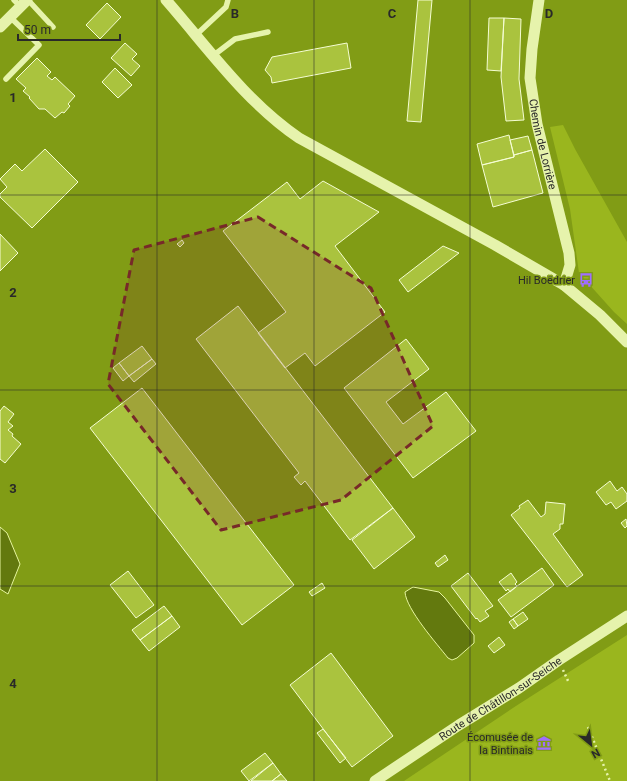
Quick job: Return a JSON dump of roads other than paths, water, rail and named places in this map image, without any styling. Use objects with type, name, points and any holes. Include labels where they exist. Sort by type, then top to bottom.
[{"type":"street","points":[[166,0],[245,92],[268,115],[299,138],[495,245],[564,285],[600,315],[627,342]]},
{"type":"street","name":"Chemin de Lorrière","points":[[539,0],[532,50],[530,78],[536,124],[569,253],[570,265],[564,285]]},
{"type":"street","points":[[0,27],[22,2]]},
{"type":"street","name":"Route de Châtillon-sur-Seiche","points":[[375,781],[627,616]]},
{"type":"lane","points":[[196,35],[226,7],[228,0]]},
{"type":"lane","points":[[22,2],[53,27]]},
{"type":"lane","points":[[6,79],[39,45],[10,17]]},
{"type":"lane","points":[[214,55],[235,39],[268,32]]},
{"type":"place","name":"Hil Boëdrier","points":[[586,280]]},
{"type":"place","name":"Écomusée de la Bintinais","points":[[544,743]]}]
